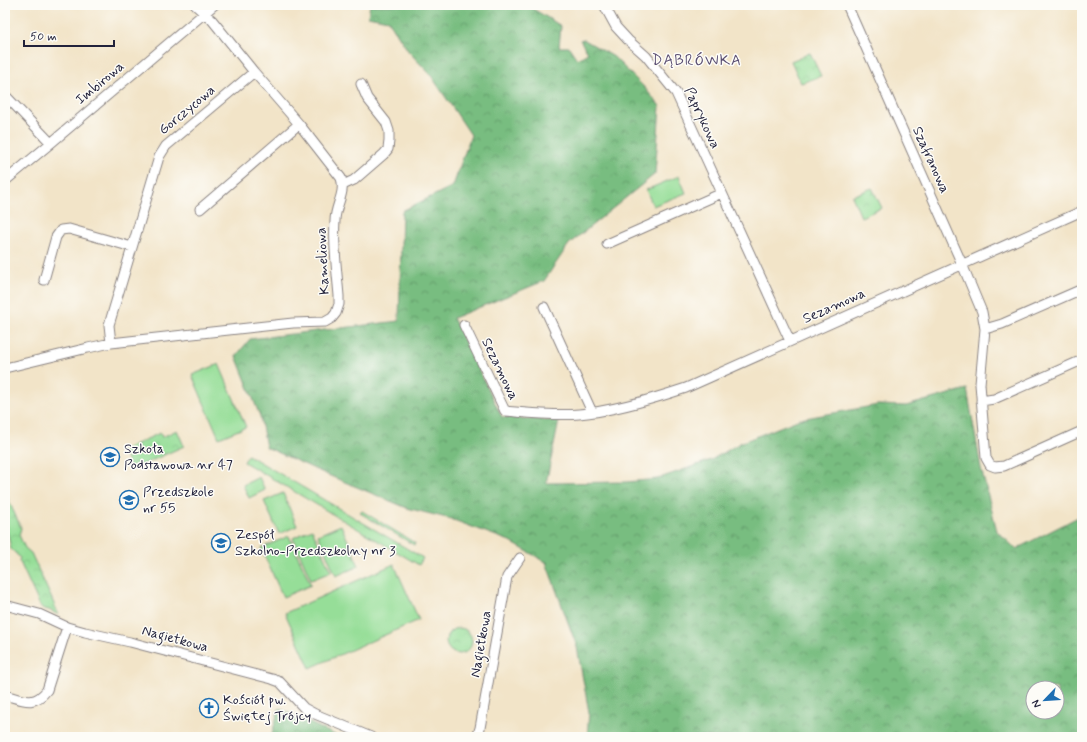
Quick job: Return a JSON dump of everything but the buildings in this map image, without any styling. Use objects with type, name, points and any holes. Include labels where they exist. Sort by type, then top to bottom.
[{"type":"street","points":[[195,5],[212,20],[299,124],[341,178],[343,189],[388,149],[389,131],[386,122],[367,98],[361,84]]},
{"type":"street","name":"Imbirowa","points":[[5,180],[214,5]]},
{"type":"street","name":"Paprykowa","points":[[604,5],[616,27],[646,56],[673,88],[790,341]]},
{"type":"street","name":"Szafranowa","points":[[847,5],[982,312],[985,329],[980,372],[986,458],[990,465],[995,468],[1004,466],[1082,431]]},
{"type":"street","name":"Gorczycowa","points":[[112,343],[109,325],[159,157],[166,146],[254,72]]},
{"type":"street","points":[[5,95],[51,143]]},
{"type":"street","points":[[200,209],[299,124]]},
{"type":"street","name":"Kameliowa","points":[[112,343],[293,323],[325,322],[332,318],[336,313],[339,300],[334,238],[336,209],[343,189]]},
{"type":"street","points":[[607,244],[722,193]]},
{"type":"street","name":"Sezamowa","points":[[464,325],[505,412],[568,414],[592,412],[655,398],[686,388],[1082,211]]},
{"type":"street","points":[[44,280],[56,237],[62,230],[69,229],[132,247]]},
{"type":"street","points":[[985,329],[1002,324],[1082,289]]},
{"type":"street","points":[[544,306],[592,412]]},
{"type":"street","points":[[5,368],[112,343]]},
{"type":"street","points":[[981,401],[994,399],[1082,360]]},
{"type":"street","name":"Nagietkowa","points":[[477,737],[480,728],[507,577],[520,558]]},
{"type":"street","points":[[5,605],[39,614],[67,627],[47,690],[42,696],[36,701],[29,701],[5,695]]},
{"type":"street","name":"Nagietkowa","points":[[67,627],[272,679],[280,682],[304,708],[371,737]]},
{"type":"green space","points":[[370,5],[527,5],[561,26],[559,47],[569,47],[577,59],[588,53],[580,40],[583,39],[614,57],[643,86],[660,106],[655,174],[569,244],[544,281],[453,318],[502,417],[559,421],[546,483],[626,482],[657,479],[711,460],[740,443],[800,419],[878,405],[906,406],[967,389],[981,468],[997,531],[1016,549],[1082,515],[1082,737],[587,737],[589,712],[577,647],[546,562],[507,540],[451,519],[407,508],[266,447],[260,416],[236,356],[250,339],[399,321],[402,211],[453,186],[471,135],[430,74],[409,52],[388,20],[368,16]]},
{"type":"green space","points":[[810,53],[821,76],[801,83],[791,61]]},
{"type":"green space","points":[[679,176],[686,193],[653,206],[646,190]]},
{"type":"green space","points":[[872,188],[882,208],[861,217],[852,196]]},
{"type":"green space","points":[[219,364],[246,427],[219,438],[192,375]]},
{"type":"green space","points":[[177,430],[184,446],[131,470],[123,450],[160,433],[162,437]]},
{"type":"green space","points":[[248,455],[423,558],[419,565],[244,462]]},
{"type":"green space","points":[[259,477],[265,490],[249,498],[243,485]]},
{"type":"green space","points":[[5,492],[21,528],[19,535],[25,548],[31,553],[59,615],[41,608],[19,560],[20,558],[11,549],[8,534],[5,529]]},
{"type":"green space","points":[[283,493],[297,526],[279,534],[264,501]]},
{"type":"green space","points":[[362,511],[415,543],[414,545],[360,513]]},
{"type":"green space","points":[[341,525],[359,566],[336,576],[318,535]]},
{"type":"green space","points":[[312,529],[331,572],[311,580],[293,538]]},
{"type":"green space","points":[[289,536],[311,585],[283,597],[261,548]]},
{"type":"green space","points":[[394,564],[419,620],[310,668],[285,613]]},
{"type":"green space","points":[[459,628],[468,632],[472,641],[468,650],[459,654],[450,650],[446,641],[450,632]]},
{"type":"green space","points":[[279,708],[339,737],[271,737]]},
{"type":"place","name":"Szkoła Podstawowa nr 47","points":[[110,457]]},
{"type":"place","name":"Przedszkole nr 55","points":[[129,500]]},
{"type":"place","name":"Zespół Szkolno-Przedszkolny nr 3","points":[[221,543]]},
{"type":"place","name":"Kościół pw. Świętej Trójcy","points":[[209,708]]},
{"type":"district","name":"DĄBRÓWKA","points":[[697,61]]}]
